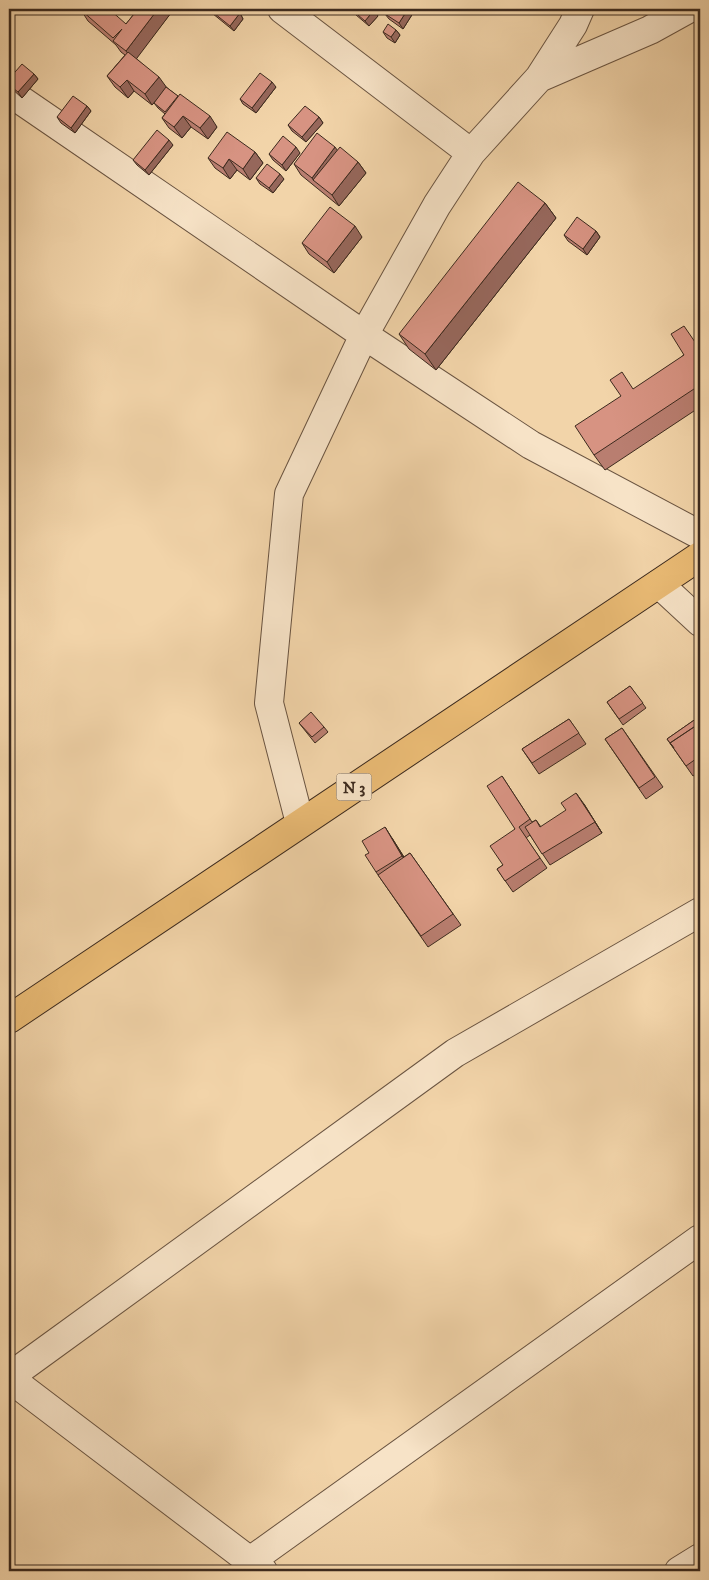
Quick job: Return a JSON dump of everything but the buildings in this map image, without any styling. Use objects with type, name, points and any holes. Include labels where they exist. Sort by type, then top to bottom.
[{"type":"main road","name":"N 3","points":[[9,1019],[700,556]]},
{"type":"street","points":[[282,9],[472,153]]},
{"type":"street","points":[[300,823],[269,703],[289,494],[364,335],[437,205],[472,153],[539,78],[573,25],[580,9]]},
{"type":"street","points":[[539,78],[650,30],[688,9]]},
{"type":"street","points":[[9,92],[364,335],[531,445],[700,535]]},
{"type":"street","points":[[659,584],[700,622]]},
{"type":"street","points":[[700,912],[455,1053],[9,1378],[256,1566],[700,1239]]},
{"type":"street","points":[[679,1571],[700,1558]]}]
